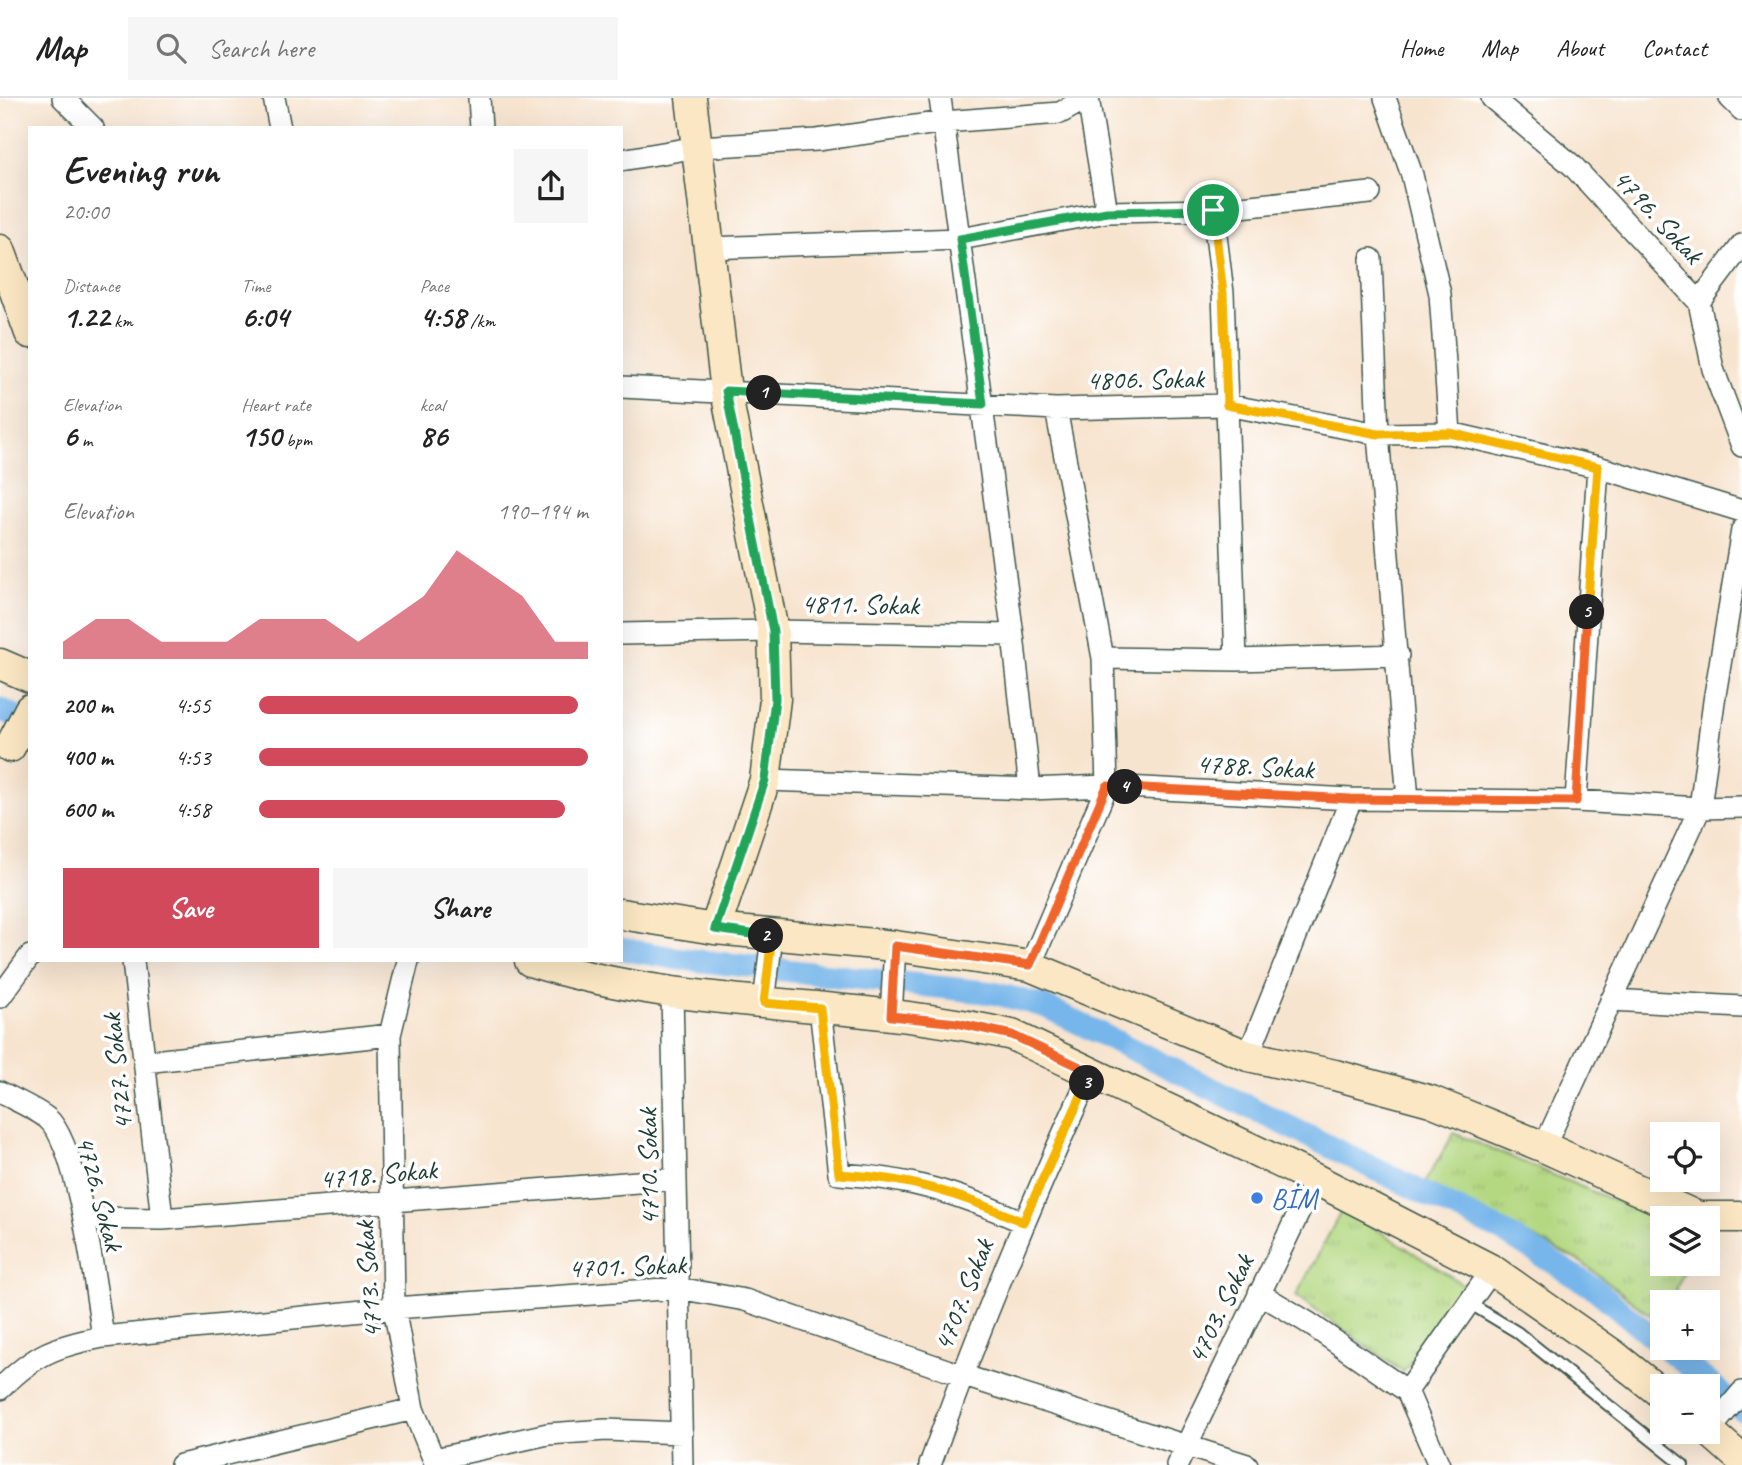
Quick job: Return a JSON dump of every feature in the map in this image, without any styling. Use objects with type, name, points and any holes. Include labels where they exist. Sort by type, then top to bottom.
[{"type":"street","points":[[63,98],[91,126]]},
{"type":"street","points":[[274,98],[280,126]]},
{"type":"street","points":[[479,98],[481,126]]},
{"type":"street","points":[[691,98],[726,391],[773,631],[775,699],[765,780],[715,929]]},
{"type":"street","points":[[940,98],[983,404],[1030,789]]},
{"type":"street","points":[[623,160],[698,147],[817,140],[944,122],[1059,114],[1087,98],[1107,212]]},
{"type":"street","points":[[1385,98],[1412,175],[1440,294],[1450,433]]},
{"type":"street","name":"4796. Sokak","points":[[1492,98],[1573,166],[1699,302],[1713,369],[1742,446]]},
{"type":"street","points":[[1730,98],[1742,110]]},
{"type":"street","points":[[708,248],[960,239],[1107,212],[1213,210],[1370,193]]},
{"type":"street","points":[[1213,210],[1223,293],[1236,660]]},
{"type":"street","points":[[1699,302],[1742,245]]},
{"type":"street","points":[[0,250],[28,327]]},
{"type":"street","points":[[1371,259],[1378,434],[1408,800]]},
{"type":"street","name":"4806. Sokak","points":[[623,387],[1056,409],[1227,405],[1378,434],[1450,433],[1598,467],[1742,511]]},
{"type":"street","points":[[1030,965],[1107,786],[1103,658],[1056,409]]},
{"type":"street","points":[[1576,801],[1598,467]]},
{"type":"street","points":[[1544,1147],[1700,808],[1714,701],[1742,530]]},
{"type":"street","name":"4811. Sokak","points":[[623,634],[773,631],[1013,635]]},
{"type":"street","points":[[1103,658],[1236,660],[1398,655]]},
{"type":"street","points":[[0,664],[28,676]]},
{"type":"street","points":[[14,746],[28,714]]},
{"type":"street","name":"4788. Sokak","points":[[765,780],[1030,789],[1107,786],[1351,799],[1576,801],[1700,808],[1742,807]]},
{"type":"street","points":[[1248,1056],[1351,799]]},
{"type":"street","points":[[623,914],[715,929],[771,946],[895,958],[1030,965],[1248,1056],[1335,1075],[1431,1101],[1544,1147],[1698,1217],[1742,1217]]},
{"type":"street","points":[[765,993],[771,946]]},
{"type":"street","points":[[892,1005],[895,958]]},
{"type":"street","points":[[0,997],[28,959]]},
{"type":"street","name":"4727. Sokak","points":[[133,962],[162,1219]]},
{"type":"street","name":"4713. Sokak","points":[[408,962],[390,1035],[394,1308],[413,1409],[435,1462]]},
{"type":"street","points":[[533,962],[566,972],[672,993],[765,993],[820,1008],[892,1005],[1012,1035],[1315,1179],[1492,1270],[1612,1354],[1650,1384]]},
{"type":"street","name":"4710. Sokak","points":[[672,993],[682,1465]]},
{"type":"street","points":[[1611,1000],[1742,1007]]},
{"type":"street","points":[[820,1008],[839,1174],[902,1180],[963,1196],[1023,1222]]},
{"type":"street","points":[[144,1062],[390,1035]]},
{"type":"street","name":"4707. Sokak","points":[[930,1465],[961,1375],[1023,1222],[1091,1072]]},
{"type":"street","name":"4726. Sokak","points":[[0,1092],[49,1119],[64,1146],[84,1218],[103,1337]]},
{"type":"street","name":"4718. Sokak","points":[[84,1218],[162,1219],[676,1179]]},
{"type":"street","name":"4703. Sokak","points":[[1181,1456],[1315,1179]]},
{"type":"street","points":[[1407,1391],[1492,1270]]},
{"type":"street","name":"4701. Sokak","points":[[0,1389],[24,1364],[63,1344],[103,1337],[394,1308],[678,1288],[745,1300],[961,1375],[1181,1456],[1247,1465]]},
{"type":"street","points":[[1259,1293],[1307,1322],[1407,1391],[1439,1465]]},
{"type":"street","points":[[181,1465],[413,1409]]},
{"type":"street","points":[[1725,1412],[1742,1460]]},
{"type":"street","points":[[435,1462],[548,1434],[606,1430],[682,1433]]},
{"type":"lane","points":[[1469,1303],[1517,1332],[1683,1465]]},
{"type":"green space","points":[[1454,1133],[1650,1216],[1650,1276],[1682,1276],[1676,1290],[1650,1290],[1650,1315],[1581,1262],[1425,1182]]},
{"type":"green space","points":[[1343,1208],[1466,1286],[1403,1372],[1296,1296]]},
{"type":"waterway","points":[[0,709],[28,722]]},
{"type":"waterway","points":[[623,949],[674,958],[993,993],[1044,1006],[1505,1233],[1594,1288],[1650,1335]]},
{"type":"waterway","points":[[1681,1360],[1742,1410]]},
{"type":"place","name":"BİM","points":[[1257,1198]]},
{"type":"route","points":[[1213,210],[1223,293],[1227,405],[1378,434],[1450,433],[1598,467],[1576,801],[1351,799],[1107,786],[1030,965],[895,946],[891,1016],[957,1023],[1012,1035],[1091,1072],[1023,1222],[963,1196],[890,1177],[839,1174],[820,1008],[764,1003],[772,936],[715,929],[765,780],[775,699],[773,631],[726,391],[983,404],[960,239],[1107,212],[1213,210]]}]
